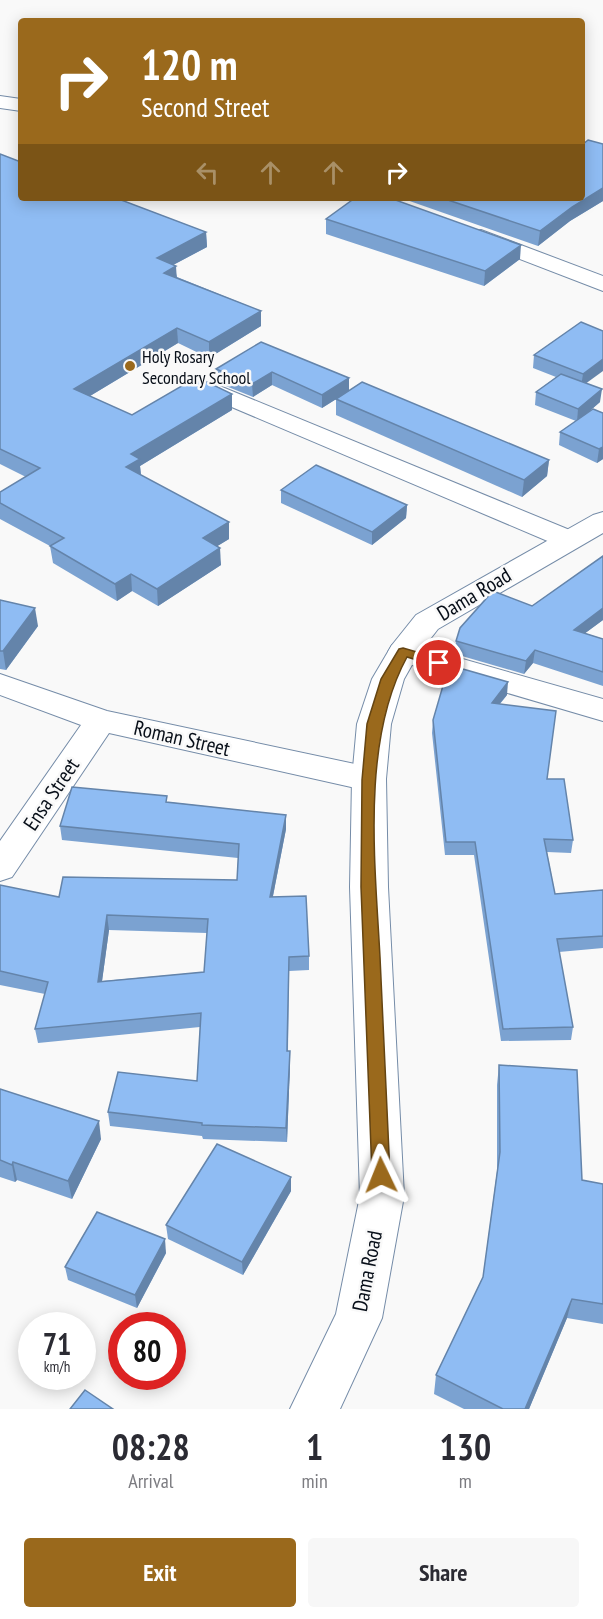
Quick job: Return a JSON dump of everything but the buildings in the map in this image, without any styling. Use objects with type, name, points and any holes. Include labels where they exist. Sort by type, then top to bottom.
[{"type":"highway","name":"Dama Road","points":[[314,1409],[359,1318],[382,1196],[369,887],[369,780],[374,724],[388,679],[403,652],[428,622],[567,539],[603,521]]},
{"type":"street","points":[[0,102],[18,105]]},
{"type":"street","points":[[459,228],[523,250],[603,284]]},
{"type":"street","points":[[210,389],[567,539]]},
{"type":"street","points":[[403,652],[603,710]]},
{"type":"street","name":"Roman Street","points":[[0,684],[101,720],[369,780]]},
{"type":"street","name":"Ensa Street","points":[[0,868],[101,720]]},
{"type":"place","name":"Holy Rosary Secondary School","points":[[130,366]]},
{"type":"route","points":[[381,1175],[369,887],[369,780],[374,724],[388,679],[403,652],[439,663]]}]
